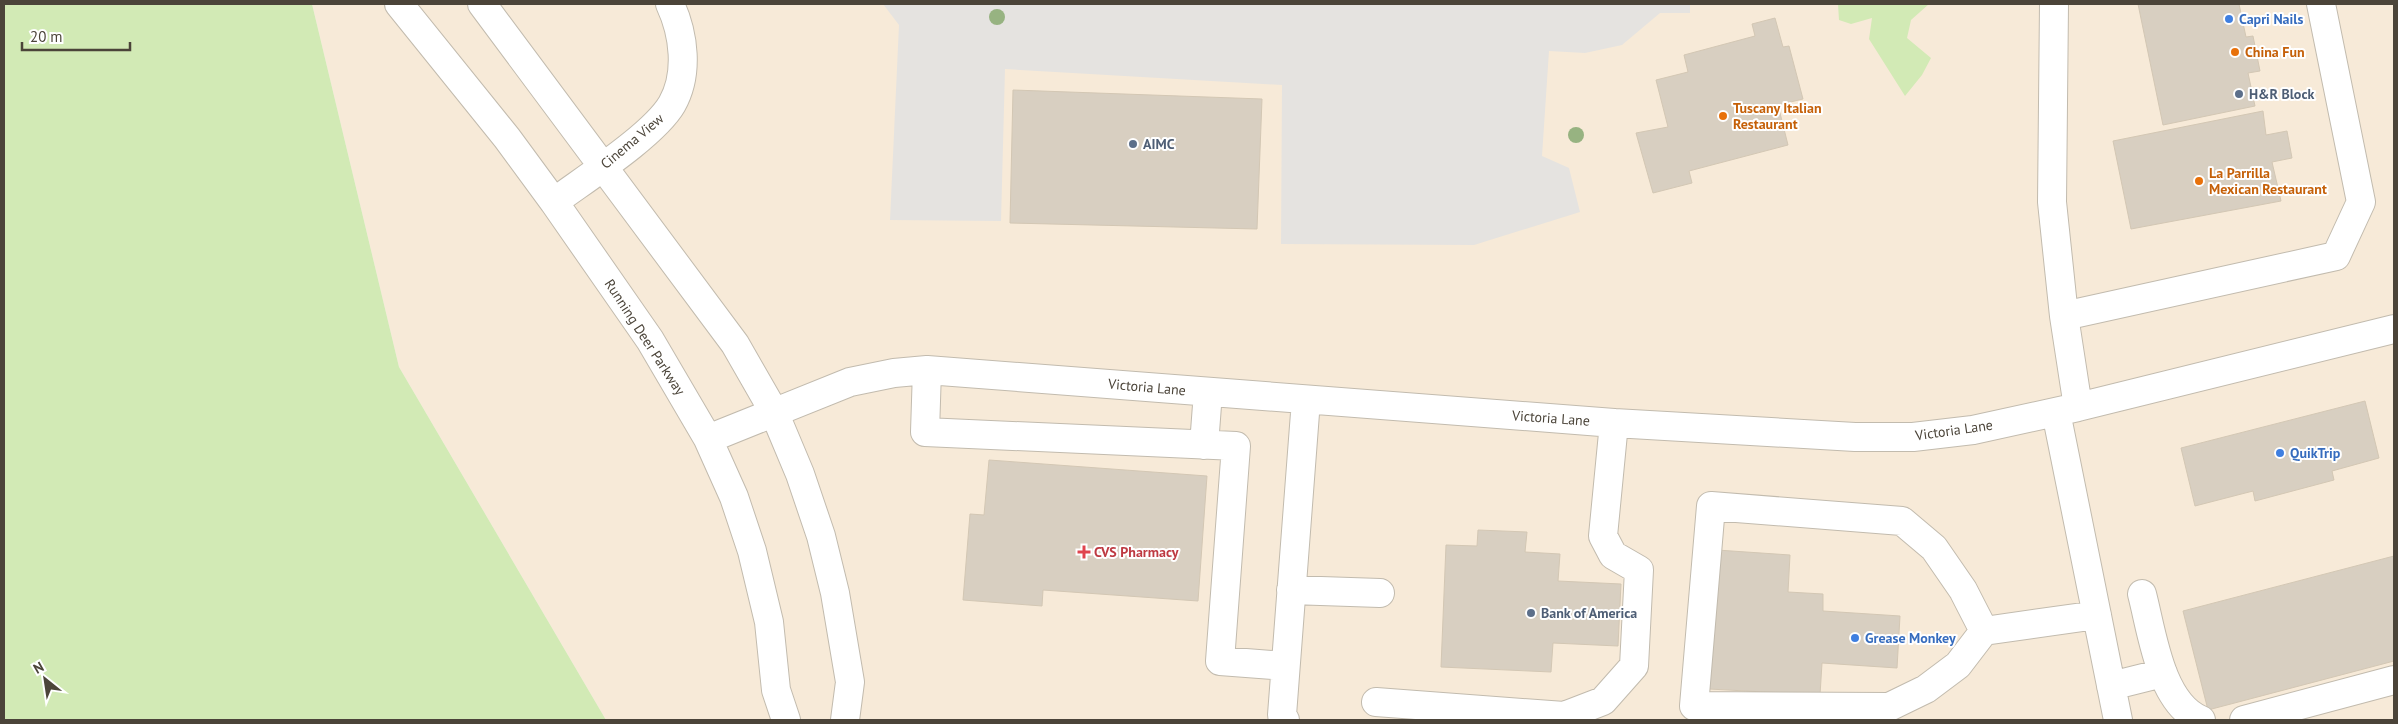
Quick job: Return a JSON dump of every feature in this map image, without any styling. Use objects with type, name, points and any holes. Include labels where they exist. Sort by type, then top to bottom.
[{"type":"street","name":"Running Deer Parkway","points":[[400,4],[507,138],[554,202],[650,340],[708,439],[734,497],[752,551],[768,622],[776,690],[786,720]]},
{"type":"street","points":[[482,4],[601,167],[735,344],[774,412],[800,474],[821,536],[835,593],[850,682],[845,720]]},
{"type":"street","name":"Cinema View","points":[[554,202],[659,121],[672,104],[679,87],[683,66],[681,43],[670,4]]},
{"type":"street","points":[[2054,4],[2052,202],[2064,316],[2067,410],[2097,615],[2118,720]]},
{"type":"street","points":[[2064,316],[2336,256],[2361,202],[2321,4]]},
{"type":"street","name":"Victoria Lane","points":[[708,439],[850,382],[894,372],[927,370],[1614,423],[1855,437],[1913,437],[1973,430],[2067,410],[2394,329]]},
{"type":"street","points":[[927,370],[925,432],[1236,446],[1220,661],[1285,666]]},
{"type":"street","points":[[1204,445],[1208,392]]},
{"type":"street","points":[[1282,718],[1306,400]]},
{"type":"street","points":[[1376,702],[1564,716],[1603,700],[1634,666],[1639,570],[1613,555],[1603,536],[1614,423]]},
{"type":"street","points":[[1984,631],[1962,590],[1934,548],[1902,521],[1711,506],[1694,706],[1889,707],[1926,688],[1958,664],[1984,631],[2097,615]]},
{"type":"street","points":[[1291,590],[1380,593]]},
{"type":"street","points":[[2142,594],[2163,673],[2174,698],[2189,716],[2200,720]]},
{"type":"street","points":[[2111,686],[2163,673]]},
{"type":"street","points":[[2244,720],[2394,680]]},
{"type":"shaded area","points":[[312,4],[2394,4],[2394,720],[606,720],[399,367]]},
{"type":"shaded area","points":[[883,4],[1690,4],[1690,13],[1660,13],[1622,45],[1585,53],[1549,51],[1542,156],[1569,168],[1580,212],[1474,245],[1281,244],[1282,85],[1005,69],[1001,221],[890,220],[899,25]]},
{"type":"green space","points":[[4,4],[312,4],[399,367],[606,720],[4,720]]},
{"type":"green space","points":[[1838,4],[1929,4],[1911,20],[1907,38],[1931,58],[1922,75],[1905,96],[1869,39],[1872,18],[1851,24],[1839,20]]},
{"type":"building","points":[[2138,4],[2239,4],[2246,37],[2253,36],[2260,71],[2248,73],[2255,106],[2163,125]]},
{"type":"building","name":"Tuscany Italian Restaurant","points":[[1775,18],[1783,47],[1789,46],[1803,99],[1778,105],[1788,145],[1689,171],[1692,183],[1653,193],[1636,133],[1668,127],[1656,80],[1688,72],[1684,55],[1755,36],[1752,24]]},
{"type":"building","points":[[1013,90],[1262,99],[1257,229],[1010,223]]},
{"type":"building","name":"La Parrilla Mexican Restaurant","points":[[2263,111],[2266,135],[2287,131],[2292,158],[2272,162],[2281,201],[2131,229],[2113,141]]},
{"type":"building","name":"QuikTrip","points":[[2365,401],[2379,458],[2332,471],[2334,480],[2255,501],[2253,491],[2195,506],[2181,448]]},
{"type":"building","name":"CVS Pharmacy","points":[[989,460],[1207,476],[1198,601],[1043,590],[1042,606],[963,600],[970,514],[984,515]]},
{"type":"building","name":"Bank of America","points":[[1478,530],[1527,532],[1525,552],[1560,554],[1558,581],[1621,584],[1618,646],[1553,643],[1551,672],[1441,667],[1446,545],[1477,546]]},
{"type":"building","points":[[1717,550],[1790,555],[1788,592],[1823,594],[1823,611],[1900,616],[1897,668],[1822,663],[1820,695],[1709,689]]},
{"type":"building","points":[[2394,556],[2394,661],[2208,710],[2183,611]]},
{"type":"place","name":"Capri Nails","points":[[2229,19]]},
{"type":"place","name":"China Fun","points":[[2235,52]]},
{"type":"place","name":"H&R Block","points":[[2239,94]]},
{"type":"place","name":"Tuscany Italian Restaurant","points":[[1723,116]]},
{"type":"place","name":"AIMC","points":[[1133,144]]},
{"type":"place","name":"La Parrilla Mexican Restaurant","points":[[2199,181]]},
{"type":"place","name":"QuikTrip","points":[[2280,453]]},
{"type":"place","name":"CVS Pharmacy","points":[[1084,552]]},
{"type":"place","name":"Bank of America","points":[[1531,613]]},
{"type":"place","name":"Grease Monkey","points":[[1855,638]]}]
